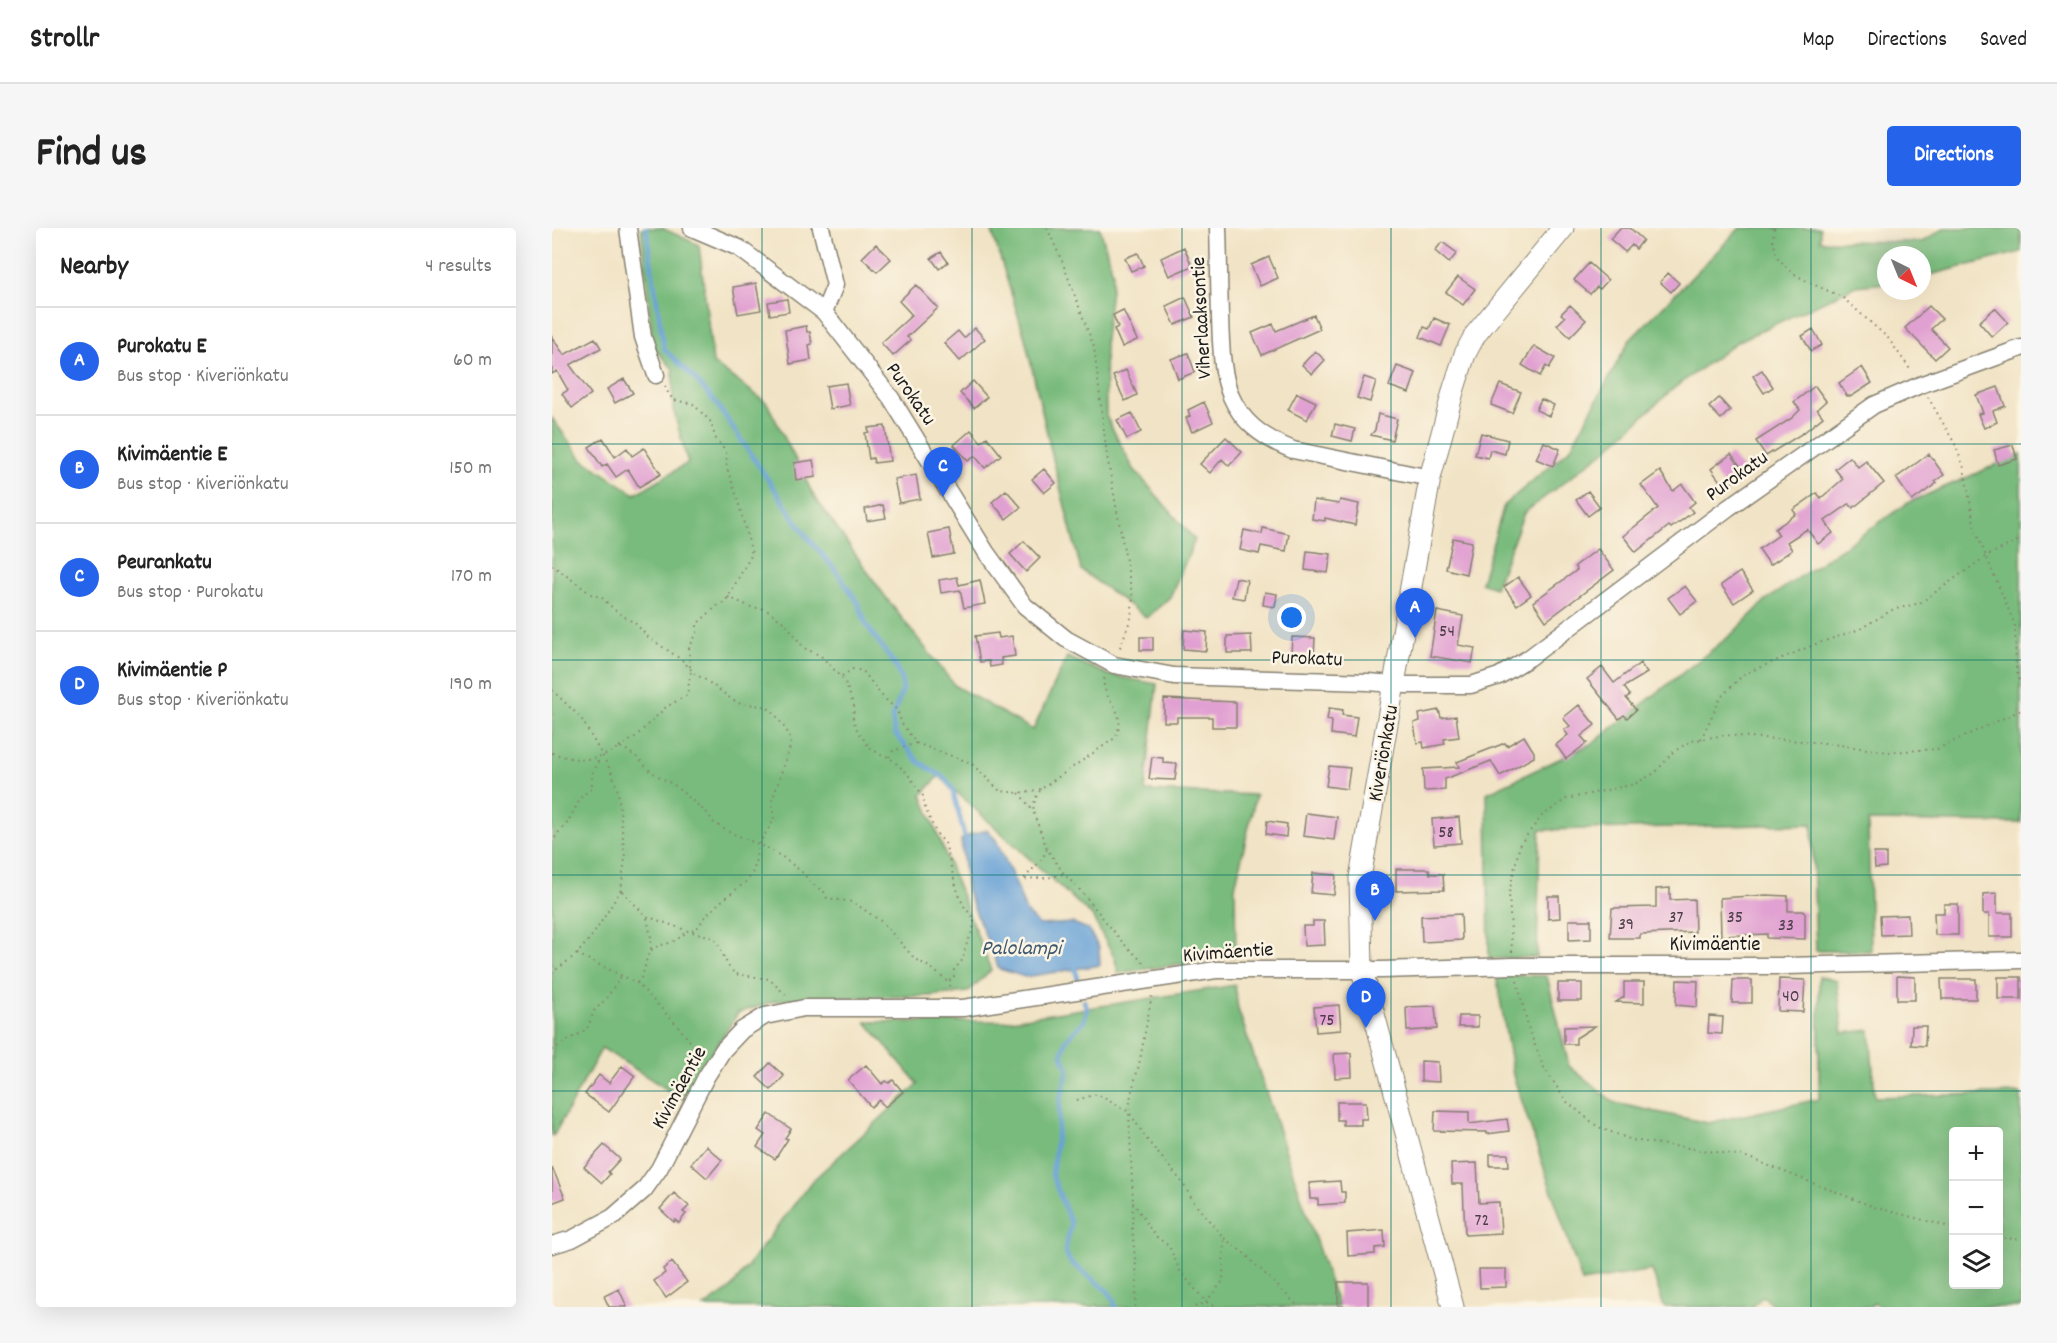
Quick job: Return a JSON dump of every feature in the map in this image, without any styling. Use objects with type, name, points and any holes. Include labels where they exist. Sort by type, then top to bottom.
[{"type":"street","points":[[628,228],[643,337],[656,375]]},
{"type":"street","name":"Purokatu","points":[[692,228],[739,248],[824,312],[891,398],[986,552],[1024,606],[1066,639],[1114,665],[1174,676],[1471,685],[1498,676],[1529,658],[1728,508],[1874,405],[1920,385],[2021,348]]},
{"type":"street","points":[[821,228],[835,285],[824,312]]},
{"type":"street","name":"Viherlaaksontie","points":[[1218,228],[1221,364],[1227,388],[1239,410],[1255,429],[1273,442],[1293,450],[1430,478]]},
{"type":"street","name":"Kiveriönkatu","points":[[1454,1307],[1362,970],[1360,878],[1430,478],[1454,388],[1465,354],[1475,335],[1563,228]]},
{"type":"street","name":"Kivimäentie","points":[[552,1245],[572,1239],[613,1217],[644,1190],[659,1170],[711,1068],[723,1050],[742,1030],[765,1016],[804,1008],[963,1008],[1216,970],[1362,970],[1513,966],[1786,966],[2021,960]]},
{"type":"path","points":[[841,677],[853,669],[863,671],[881,695],[897,710],[902,724],[916,743],[971,763],[1000,791],[1019,793],[1041,789],[1115,738],[1120,727],[1119,713],[1106,692],[1103,682],[1105,675],[1114,665],[1131,618],[1133,599],[1107,456],[1094,347],[1062,261],[1047,228]]},
{"type":"path","points":[[1774,228],[1773,242],[1778,258],[1791,273],[1842,297],[1888,338],[1920,385],[1955,444],[1964,468],[1975,530],[2015,625],[2016,670],[2021,684]]},
{"type":"path","points":[[552,753],[582,759],[604,756],[634,738],[666,707],[687,696],[690,668],[689,648],[697,633],[697,624],[728,597],[752,554],[727,468],[726,452],[716,439],[710,421],[693,404],[675,400],[669,395],[662,379],[656,375]]},
{"type":"path","points":[[1701,739],[1721,696],[1744,674],[1816,644],[1860,629],[1892,610],[1920,603],[1985,557],[2021,539]]},
{"type":"path","points":[[552,566],[591,594],[602,598],[617,612],[636,624],[648,637],[737,703],[763,706],[773,711],[788,733],[791,744],[772,801],[774,820],[758,845],[754,870],[747,881],[719,903],[698,927],[674,941],[651,950]]},
{"type":"path","points":[[728,597],[751,608],[765,609],[786,624],[804,648],[821,656],[845,682],[854,706],[853,718],[856,728],[869,747],[881,755],[889,756],[908,773],[923,796],[932,824],[945,843],[963,904],[974,918],[970,938],[963,951],[964,958],[954,970],[954,977],[948,982]]},
{"type":"path","points":[[552,690],[581,718],[604,756],[618,791],[625,858],[621,890],[595,932],[577,954],[552,974]]},
{"type":"path","points":[[1949,1227],[1874,1207],[1744,1156],[1632,1140],[1598,1127],[1566,1101],[1543,1066],[1529,1030],[1513,966],[1509,893],[1520,844],[1542,816],[1566,799],[1635,784],[1656,772],[1673,752],[1691,741],[1725,735],[1825,743],[1889,752],[1937,749],[2021,710]]},
{"type":"path","points":[[889,756],[893,751],[916,743]]},
{"type":"path","points":[[619,747],[639,759],[650,771],[674,785],[707,813],[714,823],[784,858],[824,892],[827,898],[854,902],[882,922],[915,959],[948,982],[952,996],[963,1008]]},
{"type":"path","points":[[552,843],[566,825],[582,796],[592,788],[592,774],[598,758]]},
{"type":"path","points":[[1033,810],[1035,799],[1041,789]]},
{"type":"path","points":[[1019,793],[1033,810],[1047,849],[1064,874],[1082,892],[1123,943],[1144,963],[1155,980],[1129,1112],[1132,1228],[1137,1277],[1135,1307]]},
{"type":"path","points":[[1047,849],[1042,859],[1023,880],[1064,874]]},
{"type":"path","points":[[621,890],[646,916],[709,936],[717,941],[728,966],[735,974],[769,979],[775,982],[785,995],[797,1001],[804,1008]]},
{"type":"path","points":[[637,983],[644,975],[651,950],[651,937],[646,916]]},
{"type":"path","points":[[577,954],[637,983],[678,1026],[711,1068]]},
{"type":"path","points":[[552,1050],[587,1029],[594,1011],[605,1000],[622,975]]},
{"type":"path","points":[[1077,1100],[1097,1094],[1129,1112],[1182,1182],[1194,1204],[1224,1238],[1245,1254],[1299,1307]]},
{"type":"path","points":[[1133,1202],[1154,1235],[1169,1246],[1180,1271],[1206,1302],[1216,1307]]},
{"type":"path","points":[[1195,1307],[1206,1302],[1223,1281],[1224,1238]]},
{"type":"path","points":[[2003,1238],[2021,1240]]},
{"type":"green space","points":[[641,228],[662,228],[699,245],[713,363],[767,403],[814,496],[887,599],[955,686],[1033,730],[1067,657],[1109,675],[1157,684],[1145,791],[1256,795],[1235,887],[1236,956],[1118,973],[1115,959],[1092,916],[939,776],[922,795],[991,970],[968,992],[928,996],[811,998],[775,1001],[738,1013],[682,1099],[602,1048],[552,1136],[552,418],[581,458],[635,494],[688,463],[673,409],[673,369],[653,347]]},
{"type":"green space","points":[[991,228],[1100,228],[1113,273],[1105,339],[1106,416],[1133,468],[1195,540],[1170,597],[1147,618],[1081,570],[1025,338]]},
{"type":"green space","points":[[1740,228],[1820,228],[1820,241],[1922,242],[1944,228],[2021,228],[2021,252],[1931,275],[1931,246],[1877,246],[1877,284],[1856,286],[1737,342],[1673,389],[1606,450],[1524,513],[1495,588],[1481,583],[1504,505],[1570,449],[1629,341]]},
{"type":"green space","points":[[2021,454],[2021,823],[1868,821],[1871,951],[1816,951],[1812,824],[1540,830],[1537,957],[1489,959],[1487,793],[1593,743],[1732,634],[1766,600],[1908,503]]},
{"type":"green space","points":[[1496,975],[1547,976],[1569,1066],[1615,1103],[1708,1123],[1819,1099],[1819,976],[1837,981],[1843,1033],[1870,1030],[1875,1097],[2021,1093],[2021,1307],[1879,1307],[1874,1303],[1870,1307],[1775,1307],[1763,1296],[1752,1307],[1664,1307],[1652,1270],[1582,1282],[1513,1075]]},
{"type":"green space","points":[[1235,985],[1238,1009],[1338,1307],[1099,1307],[1098,1305],[1092,1307],[704,1307],[731,1288],[811,1182],[918,1084],[866,1022],[1005,1021]]},
{"type":"water","name":"Palolampi","points":[[987,830],[996,840],[1026,912],[1039,925],[1073,923],[1088,929],[1099,948],[1100,965],[1025,977],[999,969],[967,891],[961,840]]},
{"type":"building","points":[[1620,228],[1630,228],[1643,240],[1636,249],[1632,245],[1625,252],[1610,239]]},
{"type":"building","points":[[1442,242],[1457,253],[1449,263],[1435,251]]},
{"type":"building","points":[[876,244],[891,259],[877,272],[862,258]]},
{"type":"building","points":[[1184,247],[1192,266],[1169,276],[1161,258]]},
{"type":"building","points":[[941,252],[948,262],[939,269],[931,258]]},
{"type":"building","points":[[1138,253],[1144,266],[1131,271],[1125,258]]},
{"type":"building","points":[[1269,257],[1278,278],[1260,286],[1251,265]]},
{"type":"building","points":[[1589,263],[1608,280],[1600,289],[1597,287],[1590,294],[1574,280]]},
{"type":"building","points":[[1668,273],[1679,283],[1671,292],[1660,282]]},
{"type":"building","points":[[1458,277],[1475,289],[1463,305],[1446,292]]},
{"type":"building","points":[[756,283],[761,310],[738,314],[733,287]]},
{"type":"building","points":[[916,285],[938,308],[907,337],[911,340],[893,356],[881,343],[912,315],[899,301]]},
{"type":"building","points":[[1185,297],[1194,317],[1175,325],[1166,306]]},
{"type":"building","points":[[787,299],[789,312],[770,315],[768,302]]},
{"type":"building","points":[[1570,305],[1586,320],[1570,337],[1557,325],[1565,317],[1561,314]]},
{"type":"building","points":[[1929,306],[1942,319],[1931,329],[1948,347],[1935,359],[1905,328]]},
{"type":"building","points":[[1995,308],[2008,322],[1992,337],[1979,322]]},
{"type":"building","points":[[1123,310],[1137,340],[1122,347],[1114,329],[1118,327],[1113,315]]},
{"type":"building","points":[[1314,315],[1320,329],[1262,355],[1252,333],[1273,324],[1276,331]]},
{"type":"building","points":[[1434,318],[1450,325],[1441,346],[1420,337],[1424,327],[1429,329]]},
{"type":"building","points":[[806,326],[807,332],[810,332],[812,344],[809,345],[811,360],[790,364],[785,330]]},
{"type":"building","points":[[975,328],[985,339],[960,361],[944,343],[958,331],[964,338]]},
{"type":"building","points":[[1813,329],[1822,345],[1811,351],[1802,336]]},
{"type":"building","points":[[552,337],[564,355],[595,338],[601,348],[570,365],[591,394],[572,408],[562,394],[568,390],[557,371],[552,374]]},
{"type":"building","points":[[1534,346],[1555,358],[1540,376],[1522,365]]},
{"type":"building","points":[[1315,351],[1325,360],[1312,374],[1302,365]]},
{"type":"building","points":[[1188,353],[1195,372],[1178,379],[1171,359]]},
{"type":"building","points":[[1397,366],[1416,373],[1409,393],[1389,386]]},
{"type":"building","points":[[1862,367],[1872,383],[1852,396],[1847,396],[1839,383]]},
{"type":"building","points":[[1126,370],[1137,395],[1125,401],[1113,376]]},
{"type":"building","points":[[1762,370],[1773,387],[1764,393],[1753,376]]},
{"type":"building","points":[[1364,377],[1376,381],[1370,402],[1357,398]]},
{"type":"building","points":[[624,379],[633,393],[615,403],[607,389]]},
{"type":"building","points":[[973,381],[987,397],[974,408],[960,393]]},
{"type":"building","points":[[846,383],[850,405],[830,409],[826,386]]},
{"type":"building","points":[[1500,384],[1521,392],[1512,413],[1491,405]]},
{"type":"building","points":[[1815,386],[1826,401],[1817,409],[1823,417],[1803,433],[1766,456],[1756,441],[1792,418],[1800,410],[1794,402]]},
{"type":"building","points":[[1998,387],[2005,406],[1993,411],[1997,422],[1984,428],[1978,414],[1983,413],[1976,395]]},
{"type":"building","points":[[1297,393],[1316,402],[1307,420],[1288,410]]},
{"type":"building","points":[[1719,398],[1730,410],[1721,419],[1709,407]]},
{"type":"building","points":[[1541,399],[1554,405],[1549,416],[1536,410]]},
{"type":"building","points":[[1204,402],[1213,422],[1192,432],[1186,418],[1190,416],[1188,410]]},
{"type":"building","points":[[1132,413],[1141,432],[1127,439],[1117,420]]},
{"type":"building","points":[[1378,414],[1397,419],[1392,440],[1371,435],[1375,430]]},
{"type":"building","points":[[1335,424],[1355,429],[1352,441],[1332,436]]},
{"type":"building","points":[[885,426],[890,461],[874,463],[873,458],[869,459],[865,433],[869,432],[868,428]]},
{"type":"building","points":[[971,430],[981,442],[987,437],[1001,455],[985,468],[975,456],[968,461],[954,445]]},
{"type":"building","points":[[1481,433],[1508,440],[1505,454],[1490,450],[1488,458],[1475,455]]},
{"type":"building","points":[[1226,437],[1242,452],[1229,466],[1222,459],[1210,473],[1200,464]]},
{"type":"building","points":[[603,438],[615,457],[627,448],[632,456],[644,448],[661,474],[639,487],[628,469],[616,477],[607,464],[602,467],[589,447]]},
{"type":"building","points":[[1544,442],[1560,449],[1553,466],[1536,459]]},
{"type":"building","points":[[2013,445],[2017,459],[1998,465],[1994,450]]},
{"type":"building","points":[[1731,454],[1745,472],[1725,488],[1711,469]]},
{"type":"building","points":[[1929,454],[1944,475],[1912,501],[1896,478]]},
{"type":"building","points":[[1850,457],[1858,467],[1866,461],[1884,483],[1853,508],[1849,504],[1825,521],[1833,533],[1818,544],[1807,529],[1787,542],[1792,550],[1770,565],[1759,549],[1779,535],[1775,529],[1796,514],[1793,510],[1817,493],[1821,498],[1843,479],[1835,469]]},
{"type":"building","points":[[813,460],[816,477],[796,480],[794,463]]},
{"type":"building","points":[[1044,469],[1056,483],[1044,493],[1032,479]]},
{"type":"building","points":[[1660,471],[1673,491],[1682,484],[1695,502],[1689,507],[1693,512],[1671,528],[1669,526],[1636,552],[1623,536],[1658,508],[1641,485]]},
{"type":"building","points":[[916,475],[920,499],[899,503],[894,479]]},
{"type":"building","points":[[1006,490],[1021,507],[1006,519],[992,502]]},
{"type":"building","points":[[1588,491],[1600,507],[1588,516],[1576,500]]},
{"type":"building","points":[[1314,500],[1339,504],[1340,500],[1359,504],[1355,525],[1325,518],[1325,521],[1312,519]]},
{"type":"building","points":[[883,505],[886,518],[867,521],[865,509]]},
{"type":"building","points":[[1263,528],[1289,534],[1286,551],[1261,546],[1259,554],[1240,550],[1244,530],[1262,534]]},
{"type":"building","points":[[949,529],[954,554],[933,558],[928,533]]},
{"type":"building","points":[[1453,538],[1472,542],[1466,574],[1446,569]]},
{"type":"building","points":[[1024,541],[1040,558],[1026,572],[1010,554]]},
{"type":"building","points":[[1598,549],[1614,570],[1546,621],[1533,602],[1577,570],[1575,566]]},
{"type":"building","points":[[1307,551],[1331,554],[1328,573],[1305,570]]},
{"type":"building","points":[[1740,572],[1753,590],[1734,603],[1721,585]]},
{"type":"building","points":[[957,577],[959,585],[980,580],[985,604],[964,608],[960,590],[941,593],[939,580]]},
{"type":"building","points":[[1518,577],[1531,595],[1517,605],[1504,587]]},
{"type":"building","points":[[1236,578],[1247,580],[1244,599],[1232,597]]},
{"type":"building","points":[[1685,586],[1697,601],[1680,614],[1668,598]]},
{"type":"building","points":[[1265,592],[1277,594],[1275,607],[1263,605]]},
{"type":"building","points":[[1437,611],[1463,616],[1458,645],[1475,648],[1472,663],[1430,656]]},
{"type":"building","points":[[1184,630],[1207,632],[1206,651],[1183,649]]},
{"type":"building","points":[[998,633],[999,638],[1012,636],[1015,656],[1001,658],[1002,665],[990,667],[989,661],[980,662],[975,636]]},
{"type":"building","points":[[1251,635],[1252,653],[1227,653],[1227,636]]},
{"type":"building","points":[[1140,637],[1153,637],[1153,650],[1140,650]]},
{"type":"building","points":[[1292,637],[1315,638],[1314,655],[1291,654]]},
{"type":"building","points":[[1640,663],[1647,673],[1624,687],[1630,695],[1626,698],[1636,710],[1627,718],[1624,715],[1619,719],[1587,679],[1602,667],[1614,683]]},
{"type":"building","points":[[1164,699],[1236,702],[1236,727],[1212,727],[1212,717],[1177,717],[1177,722],[1164,722]]},
{"type":"building","points":[[1579,705],[1595,725],[1581,736],[1587,743],[1566,759],[1556,745],[1568,735],[1564,730],[1570,726],[1563,718]]},
{"type":"building","points":[[1329,708],[1343,710],[1342,715],[1357,717],[1354,737],[1331,734],[1332,721],[1327,720]]},
{"type":"building","points":[[1439,710],[1441,718],[1456,716],[1459,737],[1444,739],[1445,744],[1424,748],[1423,742],[1417,743],[1414,723],[1420,721],[1419,714]]},
{"type":"building","points":[[1524,736],[1534,752],[1534,757],[1500,776],[1491,761],[1445,779],[1445,790],[1424,791],[1423,769],[1459,767],[1457,762],[1505,743],[1507,746]]},
{"type":"building","points":[[1152,757],[1163,758],[1163,763],[1177,764],[1175,780],[1149,779]]},
{"type":"building","points":[[1329,766],[1350,768],[1347,789],[1326,786]]},
{"type":"building","points":[[1306,813],[1337,817],[1334,840],[1303,836]]},
{"type":"building","points":[[1459,817],[1461,843],[1434,845],[1432,819]]},
{"type":"building","points":[[1267,821],[1287,824],[1286,837],[1266,834]]},
{"type":"building","points":[[1874,853],[1886,853],[1886,867],[1875,868]]},
{"type":"building","points":[[1396,869],[1429,869],[1430,874],[1443,874],[1444,890],[1396,891]]},
{"type":"building","points":[[1313,873],[1336,875],[1334,895],[1311,893]]},
{"type":"building","points":[[1670,888],[1670,900],[1694,899],[1695,932],[1640,934],[1640,938],[1610,938],[1612,908],[1656,907],[1656,889]]},
{"type":"building","points":[[1997,893],[1997,913],[2012,913],[2012,937],[1989,937],[1989,914],[1983,914],[1983,894]]},
{"type":"building","points":[[1548,896],[1559,896],[1560,918],[1548,919]]},
{"type":"building","points":[[1788,896],[1788,911],[1805,911],[1805,939],[1767,938],[1767,934],[1721,936],[1720,898]]},
{"type":"building","points":[[1944,904],[1958,904],[1958,935],[1935,935],[1934,913],[1944,913]]},
{"type":"building","points":[[1461,914],[1462,940],[1422,942],[1421,916]]},
{"type":"building","points":[[1908,915],[1909,934],[1881,935],[1880,916]]},
{"type":"building","points":[[1569,920],[1591,920],[1591,939],[1569,940]]},
{"type":"building","points":[[1313,921],[1324,921],[1325,945],[1304,946],[1303,926],[1313,926]]},
{"type":"building","points":[[1897,976],[1915,977],[1915,1000],[1897,1000]]},
{"type":"building","points":[[1998,977],[2021,977],[2021,999],[1998,999]]},
{"type":"building","points":[[1779,979],[1805,980],[1803,1012],[1778,1011]]},
{"type":"building","points":[[1941,979],[1976,979],[1976,999],[1942,999]]},
{"type":"building","points":[[1677,980],[1698,981],[1697,1007],[1676,1005]]},
{"type":"building","points":[[1733,980],[1752,980],[1752,1003],[1732,1003]]},
{"type":"building","points":[[1624,982],[1644,982],[1644,1003],[1616,1002],[1624,997]]},
{"type":"building","points":[[1558,983],[1582,983],[1582,1001],[1558,1001]]},
{"type":"building","points":[[1339,1005],[1341,1030],[1316,1032],[1314,1007]]},
{"type":"building","points":[[1435,1006],[1437,1029],[1407,1031],[1406,1007]]},
{"type":"building","points":[[1459,1016],[1478,1016],[1478,1027],[1458,1027]]},
{"type":"building","points":[[1709,1016],[1723,1017],[1722,1034],[1708,1033]]},
{"type":"building","points":[[1595,1026],[1576,1038],[1576,1044],[1564,1044],[1564,1027]]},
{"type":"building","points":[[1912,1026],[1926,1026],[1925,1046],[1911,1045]]},
{"type":"building","points":[[1351,1053],[1352,1077],[1335,1078],[1334,1054]]},
{"type":"building","points":[[1421,1061],[1438,1062],[1439,1082],[1421,1081]]},
{"type":"building","points":[[770,1063],[784,1076],[771,1090],[757,1077]]},
{"type":"building","points":[[866,1065],[882,1084],[893,1080],[903,1092],[885,1107],[879,1100],[871,1107],[848,1080]]},
{"type":"building","points":[[622,1066],[635,1076],[609,1112],[585,1094],[599,1075],[609,1083]]},
{"type":"building","points":[[1337,1102],[1366,1102],[1367,1119],[1361,1119],[1361,1125],[1343,1125],[1343,1120],[1337,1120]]},
{"type":"building","points":[[1435,1111],[1469,1112],[1469,1124],[1507,1119],[1509,1131],[1487,1134],[1487,1132],[1434,1131]]},
{"type":"building","points":[[769,1114],[791,1129],[785,1138],[788,1139],[775,1159],[757,1147],[765,1135],[758,1130]]},
{"type":"building","points":[[604,1145],[620,1159],[602,1183],[584,1167]]},
{"type":"building","points":[[706,1146],[722,1160],[707,1178],[691,1164]]},
{"type":"building","points":[[1490,1154],[1508,1154],[1509,1166],[1490,1166]]},
{"type":"building","points":[[1477,1163],[1479,1203],[1499,1202],[1501,1233],[1465,1235],[1463,1184],[1452,1184],[1451,1164]]},
{"type":"building","points":[[552,1167],[565,1198],[552,1203]]},
{"type":"building","points":[[1340,1181],[1341,1192],[1345,1192],[1345,1203],[1318,1205],[1318,1199],[1310,1199],[1309,1183]]},
{"type":"building","points":[[674,1193],[689,1206],[683,1212],[686,1214],[679,1223],[675,1220],[674,1222],[660,1209]]},
{"type":"building","points":[[1384,1230],[1385,1247],[1375,1248],[1375,1254],[1348,1256],[1347,1233]]},
{"type":"building","points":[[672,1262],[687,1282],[666,1298],[654,1281],[665,1273],[663,1269]]},
{"type":"building","points":[[1479,1269],[1506,1269],[1506,1287],[1480,1288]]},
{"type":"building","points":[[1338,1282],[1368,1282],[1368,1307],[1338,1306]]},
{"type":"building","points":[[619,1289],[627,1307],[609,1307],[604,1296]]},
{"type":"waterway","points":[[646,228],[664,349],[716,403],[807,537],[834,568],[858,603],[867,626],[895,665],[901,678],[903,689],[892,718],[895,734],[919,762],[946,779],[953,790],[965,838]]},
{"type":"waterway","points":[[1075,969],[1078,979]]},
{"type":"waterway","points":[[1084,1001],[1087,1009],[1084,1021],[1066,1040],[1062,1055],[1068,1070],[1060,1101],[1052,1175],[1071,1224],[1065,1250],[1070,1262],[1108,1291],[1114,1300],[1115,1307]]},
{"type":"place","name":"Peurankatu","points":[[943,497]]},
{"type":"place","name":"Purokatu E","points":[[1415,638]]},
{"type":"place","name":"Kivimäentie E","points":[[1375,921]]},
{"type":"place","name":"Kivimäentie P","points":[[1366,1028]]}]
